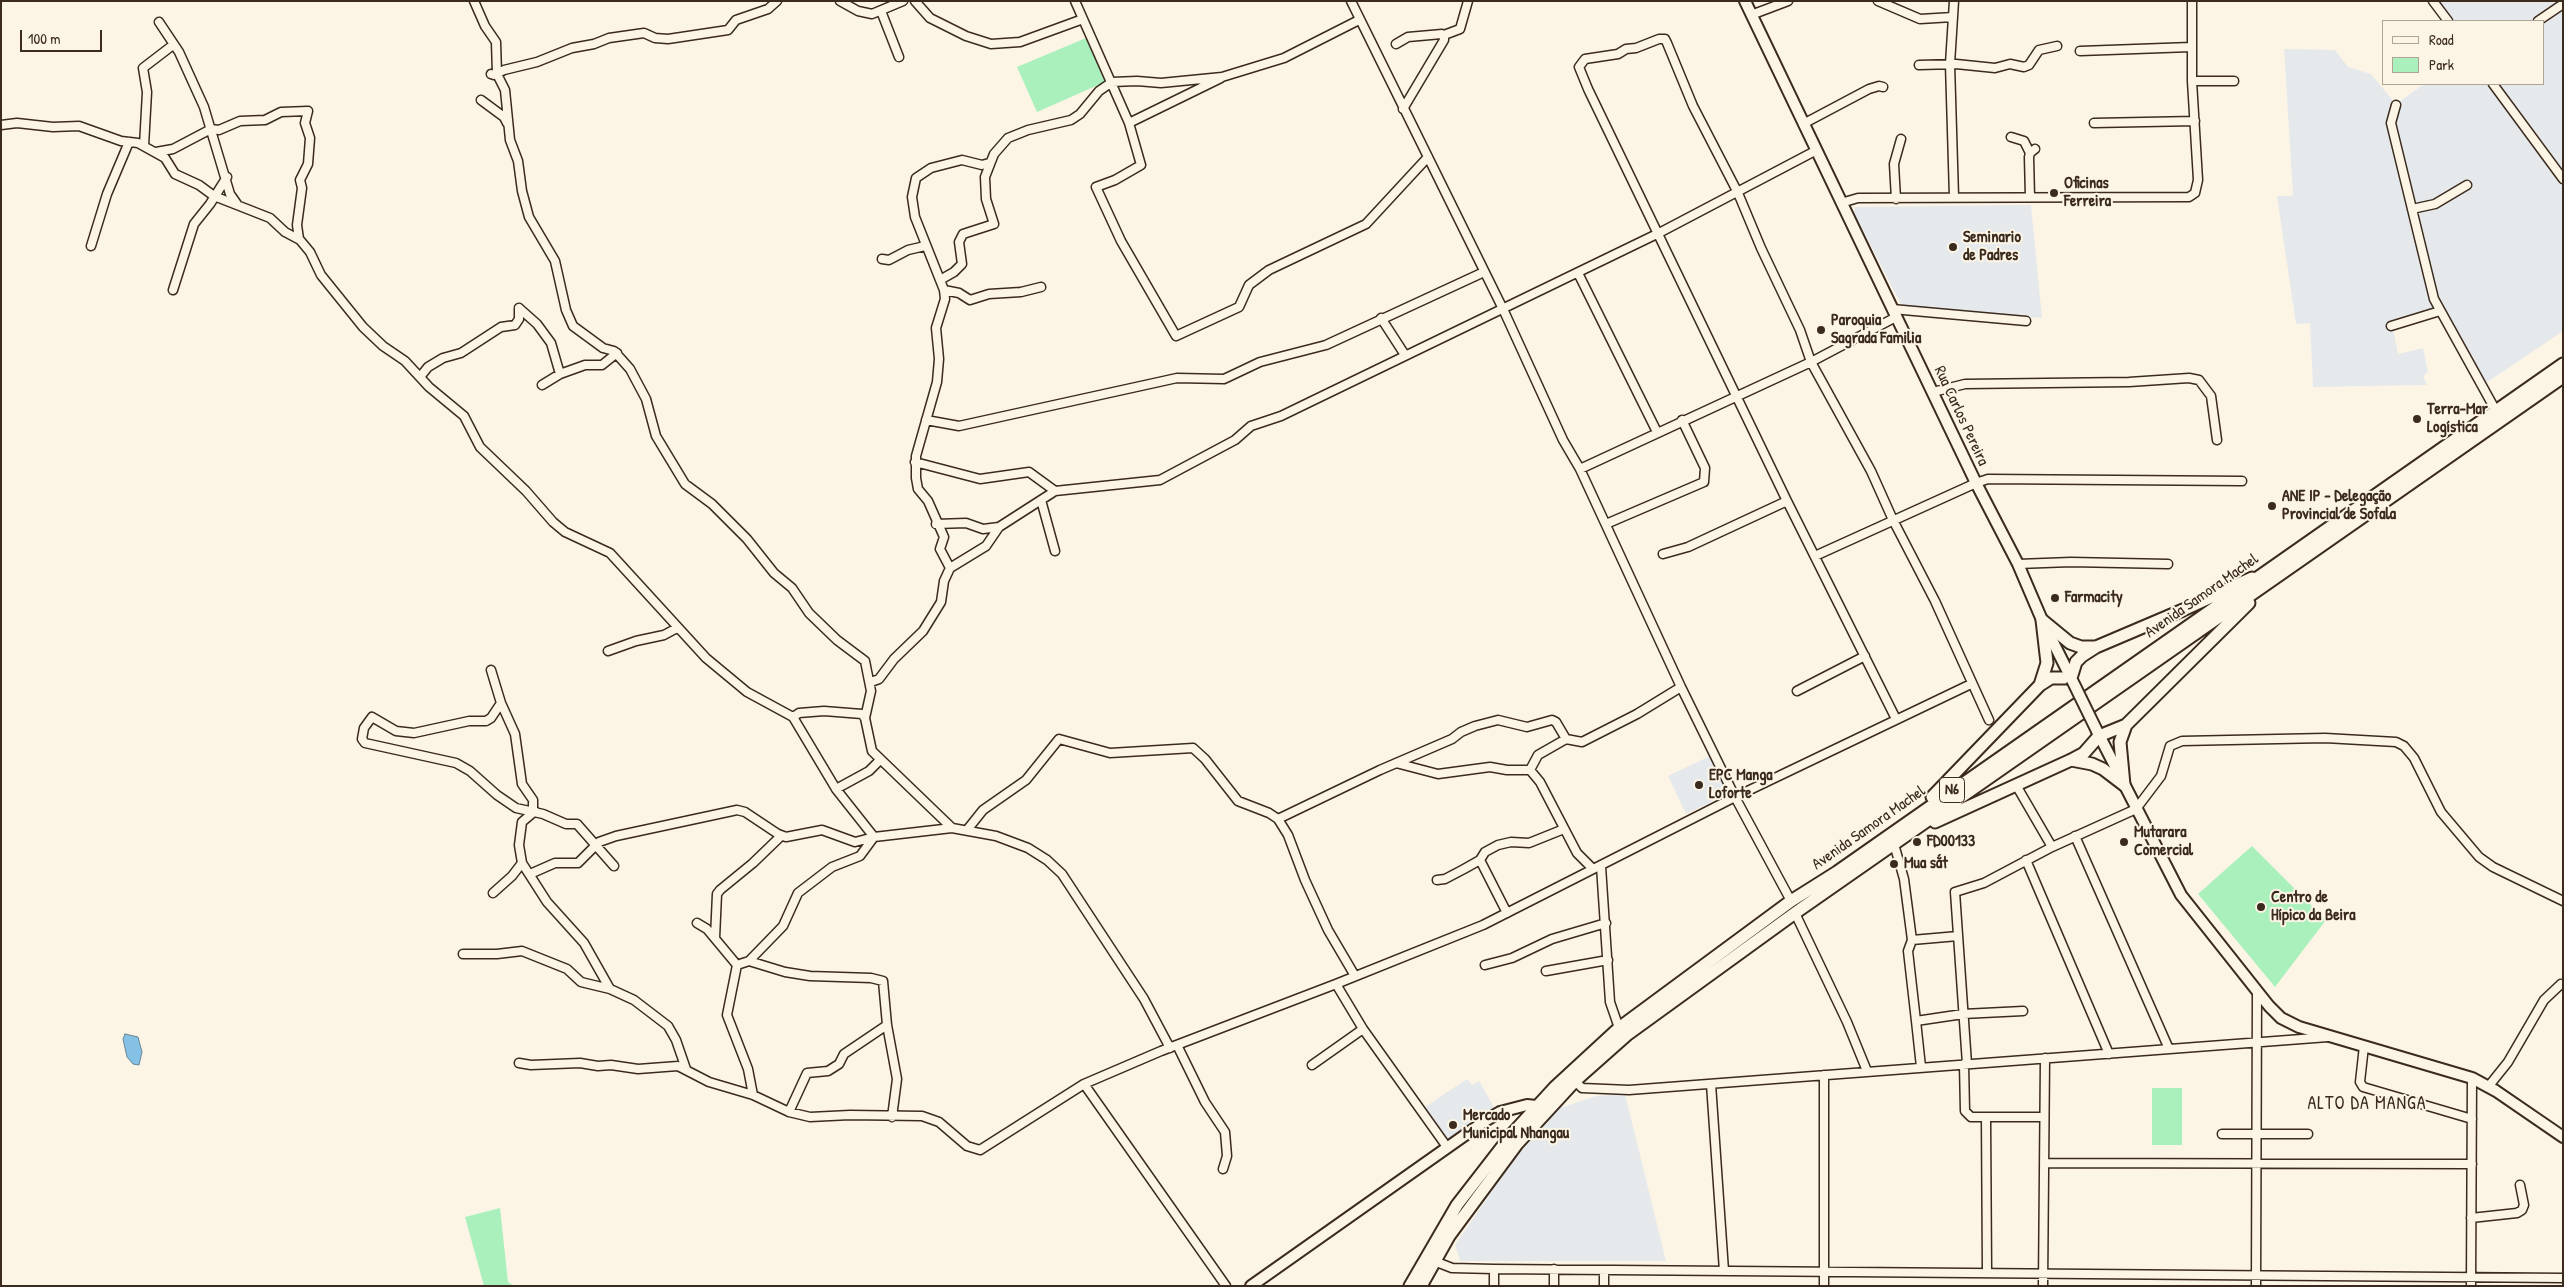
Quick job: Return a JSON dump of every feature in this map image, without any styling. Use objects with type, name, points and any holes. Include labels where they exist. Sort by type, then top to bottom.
[{"type":"highway","name":"Avenida Samora Machel","points":[[1410,1286],[1426,1255],[1457,1205],[1536,1106],[1619,1028],[1791,901],[1838,872],[1914,816],[2563,364]]},
{"type":"highway","name":"Avenida Samora Machel","points":[[1421,1286],[1434,1261],[1472,1201],[1517,1144],[1575,1081],[1628,1034],[1795,913],[2261,589],[2563,376]]},
{"type":"highway","points":[[1914,816],[2040,685],[2051,678],[2071,679],[2076,662],[2096,647],[2183,610],[2240,581],[2263,574]]},
{"type":"highway","points":[[2124,785],[2120,742],[2126,725],[2243,610],[2261,589]]},
{"type":"highway","points":[[2042,620],[2070,643],[2081,647],[2096,647]]},
{"type":"highway","points":[[2040,685],[2047,663],[2042,620]]},
{"type":"highway","points":[[1909,834],[2084,754],[2098,733],[2126,725]]},
{"type":"highway","points":[[2071,760],[2092,764],[2124,785]]},
{"type":"main road","name":"Rua Carlos Pereira","points":[[1744,1],[1976,483],[2018,564],[2042,620],[2136,809],[2184,900],[2269,1006],[2286,1021],[2472,1078],[2563,1137]]},
{"type":"main road","points":[[1251,1286],[1447,1147],[1500,1112],[1527,1105],[1536,1106]]},
{"type":"street","points":[[474,1],[496,42],[494,74],[505,90],[508,125],[529,216],[555,261],[562,299],[570,320],[586,337],[617,353],[630,369],[642,391],[656,436],[685,484],[712,504],[747,539],[774,573],[792,588],[809,613],[837,640],[863,659],[871,682],[866,718],[870,746],[880,760],[952,828]]},
{"type":"street","points":[[494,74],[527,63],[537,62],[572,48],[594,44],[609,38],[644,34],[655,38],[668,38],[728,30],[736,20],[768,9],[777,1]]},
{"type":"street","points":[[840,1],[866,14],[881,11],[903,1]]},
{"type":"street","points":[[915,1],[930,18],[966,36],[991,44],[1020,42],[1083,20]]},
{"type":"street","points":[[1075,1],[1112,82],[1141,161],[1140,167],[1096,187],[1121,241],[1176,336],[1239,307],[1249,285],[1269,270],[1366,224],[1428,157]]},
{"type":"street","points":[[1351,1],[1503,309],[1563,440],[1580,469],[1681,687],[1735,796],[1791,901]]},
{"type":"street","points":[[1396,44],[1408,37],[1442,34],[1444,36],[1460,29],[1468,1]]},
{"type":"street","points":[[1751,15],[1788,1]]},
{"type":"street","points":[[1878,1],[1920,19],[1953,17]]},
{"type":"street","points":[[1954,1],[1950,64],[1954,197]]},
{"type":"street","points":[[1840,203],[1858,198],[2190,197],[2195,193],[2198,180],[2192,81],[2192,1]]},
{"type":"street","points":[[2433,1],[2447,20]]},
{"type":"street","points":[[2539,20],[2563,4]]},
{"type":"street","points":[[881,11],[899,57]]},
{"type":"street","points":[[1128,123],[1222,77],[1284,58],[1359,20]]},
{"type":"street","points":[[159,22],[179,52],[204,107],[227,177],[230,194],[237,204]]},
{"type":"street","points":[[1403,109],[1444,40],[1444,36]]},
{"type":"street","points":[[1896,719],[1787,501],[1738,396],[1588,89],[1579,67],[1585,59],[1618,54],[1629,48],[1636,48],[1659,39],[1665,40],[1693,106],[1738,193],[1761,248],[1800,330],[1811,362],[1871,471],[1893,520],[1935,601],[1971,684],[1989,720]]},
{"type":"street","points":[[144,146],[147,92],[143,68],[173,45]]},
{"type":"street","points":[[1919,65],[1950,64],[1995,68],[2010,64],[2024,67],[2030,65],[2039,50],[2057,46]]},
{"type":"street","points":[[2080,51],[2192,47]]},
{"type":"street","points":[[940,280],[954,272],[962,264],[959,242],[963,234],[994,224],[984,188],[989,163],[998,147],[1008,138],[1028,130],[1071,120],[1083,110],[1099,91],[1112,82],[1137,81],[1161,84],[1222,77]]},
{"type":"street","points":[[2192,81],[2234,81]]},
{"type":"street","points":[[2494,85],[2563,179]]},
{"type":"street","points":[[1803,124],[1869,89],[1879,86],[1884,88]]},
{"type":"street","points":[[481,100],[504,117],[508,125]]},
{"type":"street","points":[[2396,104],[2391,123],[2434,298],[2496,412]]},
{"type":"street","points":[[156,152],[173,150],[211,129],[218,130],[240,120],[265,120],[281,112],[308,111],[305,123],[310,138],[308,164],[300,180],[302,188],[297,225],[299,239]]},
{"type":"street","points":[[2094,123],[2195,121]]},
{"type":"street","points":[[1,125],[17,123],[53,127],[79,126],[121,141],[144,146],[165,158],[175,174],[199,185],[214,196],[270,218],[286,232],[299,239],[310,252],[321,274],[355,318],[383,346],[405,361],[430,387],[464,416],[480,447],[526,491],[559,528],[610,553],[706,658],[740,687],[793,717],[836,789],[874,837]]},
{"type":"street","points":[[2011,137],[2024,141],[2033,151],[2030,197]]},
{"type":"street","points":[[1896,199],[1894,164],[1900,139]]},
{"type":"street","points":[[91,246],[106,194],[129,142]]},
{"type":"street","points":[[871,682],[879,679],[894,659],[923,631],[941,602],[944,581],[950,568],[986,546],[999,527],[1055,492],[1160,480],[1235,440],[1251,426],[1281,416],[1578,273],[1738,193],[1815,151]]},
{"type":"street","points":[[950,568],[940,549],[944,537],[936,524],[928,501],[918,489],[915,462],[937,382],[939,359],[936,328],[943,308],[944,290],[925,246],[912,199],[916,178],[931,168],[955,161],[989,163]]},
{"type":"street","points":[[173,290],[194,224],[227,177]]},
{"type":"street","points":[[2412,210],[2435,204],[2467,186]]},
{"type":"street","points":[[882,259],[889,260],[908,250],[925,246]]},
{"type":"street","points":[[926,420],[959,426],[1177,378],[1224,379],[1260,362],[1326,345],[1484,272]]},
{"type":"street","points":[[1578,273],[1657,432]]},
{"type":"street","points":[[944,290],[959,293],[970,300],[989,294],[1021,292],[1041,288]]},
{"type":"street","points":[[420,377],[428,367],[443,358],[461,353],[501,327],[515,325],[519,319],[519,308],[537,324],[551,344],[560,374]]},
{"type":"street","points":[[2391,326],[2440,311]]},
{"type":"street","points":[[1580,469],[1682,420],[1811,362],[1894,313],[2026,321]]},
{"type":"street","points":[[1381,318],[1405,355]]},
{"type":"street","points":[[542,385],[560,374],[588,364],[602,365],[617,353]]},
{"type":"street","points":[[1933,392],[1965,384],[2129,382],[2189,378],[2199,380],[2211,396],[2217,440]]},
{"type":"street","points":[[1606,524],[1704,482],[1705,468],[1682,420]]},
{"type":"street","points":[[915,462],[980,479],[1029,472],[1055,492]]},
{"type":"street","points":[[1815,556],[1976,483],[1994,479],[2242,482]]},
{"type":"street","points":[[1041,500],[1055,551]]},
{"type":"street","points":[[1663,554],[1688,547],[1787,501]]},
{"type":"street","points":[[936,524],[966,523],[987,529],[999,527]]},
{"type":"street","points":[[2018,564],[2071,562],[2168,564]]},
{"type":"street","points":[[608,651],[636,641],[664,635],[677,628]]},
{"type":"street","points":[[1797,691],[1865,656]]},
{"type":"street","points":[[491,670],[501,703],[515,734],[522,784],[533,800],[534,811]]},
{"type":"street","points":[[519,1063],[580,1063],[638,1068],[665,1065],[686,1069],[709,1082],[753,1095],[789,1112],[818,1118],[850,1115],[892,1117],[910,1114],[932,1119],[946,1127],[966,1146],[980,1150],[1084,1084],[1173,1046],[1336,984],[1483,925],[1735,796],[1971,684]]},
{"type":"street","points":[[1530,770],[1538,755],[1566,739],[1578,742],[1587,740],[1638,714],[1681,687]]},
{"type":"street","points":[[501,703],[491,718],[486,721],[469,721],[414,733],[396,732],[372,717],[364,728],[362,738],[365,743],[456,763],[470,771],[514,807],[534,811],[566,824],[577,824],[614,866]]},
{"type":"street","points":[[793,717],[799,713],[855,711],[866,718]]},
{"type":"street","points":[[1278,819],[1396,763],[1452,740],[1467,729],[1498,720],[1527,727],[1552,720],[1556,722],[1566,739]]},
{"type":"street","points":[[2044,1117],[1971,1117],[1965,1111],[1966,1064],[1955,892],[1984,883],[2052,847],[2136,809],[2161,776],[2170,746],[2191,739],[2325,738],[2396,742],[2404,746],[2414,758],[2441,812],[2479,857],[2493,868],[2563,900]]},
{"type":"street","points":[[967,830],[983,810],[1026,780],[1057,740],[1061,739],[1096,751],[1110,752],[1193,748],[1205,759],[1238,801],[1278,819],[1288,835],[1305,880],[1328,930],[1355,976]]},
{"type":"street","points":[[836,789],[869,771],[880,760]]},
{"type":"street","points":[[1396,763],[1438,774],[1490,767],[1507,770],[1530,770]]},
{"type":"street","points":[[1530,770],[1540,782],[1577,853],[1597,868],[1606,924],[1610,1002],[1619,1028]]},
{"type":"street","points":[[2016,786],[2052,847]]},
{"type":"street","points":[[530,874],[555,863],[578,864],[595,846],[616,836],[737,810],[745,812],[781,836]]},
{"type":"street","points":[[534,811],[522,822],[519,845],[522,864],[547,902],[584,943],[610,989]]},
{"type":"street","points":[[715,938],[717,894],[781,836],[822,830],[855,842],[874,837],[952,828],[996,836],[1028,848],[1047,860],[1062,874],[1173,1046],[1225,1132],[1227,1156],[1223,1169]]},
{"type":"street","points":[[1437,880],[1445,879],[1480,860],[1485,852],[1498,845],[1511,842],[1529,843],[1564,829]]},
{"type":"street","points":[[2075,836],[2168,1049]]},
{"type":"street","points":[[737,965],[749,961],[783,926],[798,893],[832,867],[860,856],[874,837]]},
{"type":"street","points":[[1894,844],[1904,879],[1912,940],[1908,951],[1921,1067]]},
{"type":"street","points":[[1480,860],[1507,913]]},
{"type":"street","points":[[2026,860],[2109,1054]]},
{"type":"street","points":[[493,893],[522,864]]},
{"type":"street","points":[[1795,913],[1847,1022],[1867,1071]]},
{"type":"street","points":[[697,923],[707,929],[737,965]]},
{"type":"street","points":[[1485,965],[1512,958],[1552,939],[1606,924]]},
{"type":"street","points":[[1912,940],[1958,936]]},
{"type":"street","points":[[463,954],[497,954],[522,951],[567,969],[581,982],[610,989],[634,1000],[668,1026],[676,1040],[686,1069]]},
{"type":"street","points":[[1546,971],[1581,963],[1608,960]]},
{"type":"street","points":[[749,961],[804,975],[871,978],[883,981],[887,1025],[896,1079],[892,1117]]},
{"type":"street","points":[[737,965],[726,1015],[748,1069],[753,1095]]},
{"type":"street","points":[[1336,984],[1363,1028],[1447,1147]]},
{"type":"street","points":[[2488,1087],[2508,1062],[2544,1000],[2562,984]]},
{"type":"street","points":[[2256,1286],[2257,991]]},
{"type":"street","points":[[1916,1021],[1963,1014],[2023,1011]]},
{"type":"street","points":[[789,1112],[807,1073],[828,1070],[840,1064],[844,1054],[887,1025]]},
{"type":"street","points":[[1312,1065],[1363,1028]]},
{"type":"street","points":[[1575,1081],[1582,1088],[1629,1090],[2334,1037]]},
{"type":"street","points":[[2364,1046],[2360,1082],[2363,1087],[2472,1119]]},
{"type":"street","points":[[2043,1286],[2045,1058]]},
{"type":"street","points":[[1824,1075],[1824,1286]]},
{"type":"street","points":[[2471,1286],[2472,1078]]},
{"type":"street","points":[[1084,1084],[1226,1286]]},
{"type":"street","points":[[1711,1084],[1724,1270]]},
{"type":"street","points":[[1986,1117],[1987,1272]]},
{"type":"street","points":[[2222,1134],[2308,1134]]},
{"type":"street","points":[[2044,1162],[2472,1164]]},
{"type":"street","points":[[2471,1218],[2517,1213],[2522,1210],[2524,1205],[2520,1185]]},
{"type":"street","points":[[1434,1261],[1452,1268],[1494,1269],[2563,1278]]},
{"type":"street","points":[[1494,1269],[1494,1286]]},
{"type":"street","points":[[1554,1269],[1554,1286]]},
{"type":"street","points":[[1604,1270],[1604,1286]]},
{"type":"shaded area","points":[[2427,1],[2563,1],[2563,331],[2486,383],[2443,309],[2392,323],[2398,354],[2423,348],[2428,372],[2423,376],[2427,385],[2313,387],[2310,323],[2296,324],[2277,196],[2293,196],[2284,49],[2335,50],[2348,67],[2371,74],[2396,104],[2423,85],[2544,85],[2544,20],[2441,20]]},
{"type":"shaded area","name":"Seminario de Padres","points":[[2031,205],[2042,318],[1903,308],[1854,213],[1855,207]]},
{"type":"shaded area","name":"EPC Manga Loforte","points":[[1712,755],[1730,793],[1686,814],[1668,776]]},
{"type":"shaded area","name":"Mercado Municipal Nhangau","points":[[1467,1079],[1472,1085],[1479,1081],[1495,1109],[1446,1142],[1425,1107]]},
{"type":"shaded area","points":[[1625,1094],[1666,1261],[1460,1261],[1455,1245],[1513,1160],[1560,1108],[1596,1096]]},
{"type":"green space","points":[[1086,38],[1105,82],[1037,112],[1017,67]]},
{"type":"green space","name":"Centro de Hípico da Beira","points":[[2252,846],[2326,920],[2275,987],[2198,894]]},
{"type":"green space","points":[[2152,1088],[2182,1088],[2182,1145],[2152,1145]]},
{"type":"green space","points":[[500,1208],[508,1282],[514,1286],[484,1286],[465,1217]]},
{"type":"water","points":[[125,1034],[138,1037],[142,1052],[139,1065],[133,1064],[127,1057],[123,1039]]},
{"type":"place","name":"Oficinas Ferreira","points":[[2054,193]]},
{"type":"place","name":"Seminario de Padres","points":[[1953,247]]},
{"type":"place","name":"Paroquia Sagrada Familia","points":[[1821,330]]},
{"type":"place","name":"Terra-Mar Logística","points":[[2417,419]]},
{"type":"place","name":"ANE IP - Delegação Provincial de Sofala","points":[[2272,506]]},
{"type":"place","name":"Farmacity","points":[[2055,598]]},
{"type":"place","name":"EPC Manga Loforte","points":[[1699,785]]},
{"type":"place","name":"FD00133","points":[[1917,842]]},
{"type":"place","name":"Mutarara Comercial","points":[[2124,842]]},
{"type":"place","name":"Mua sắt","points":[[1894,864]]},
{"type":"place","name":"Centro de Hípico da Beira","points":[[2261,907]]},
{"type":"place","name":"Mercado Municipal Nhangau","points":[[1453,1125]]},
{"type":"district","name":"ALTO DA MANGA","points":[[2367,1104]]}]
